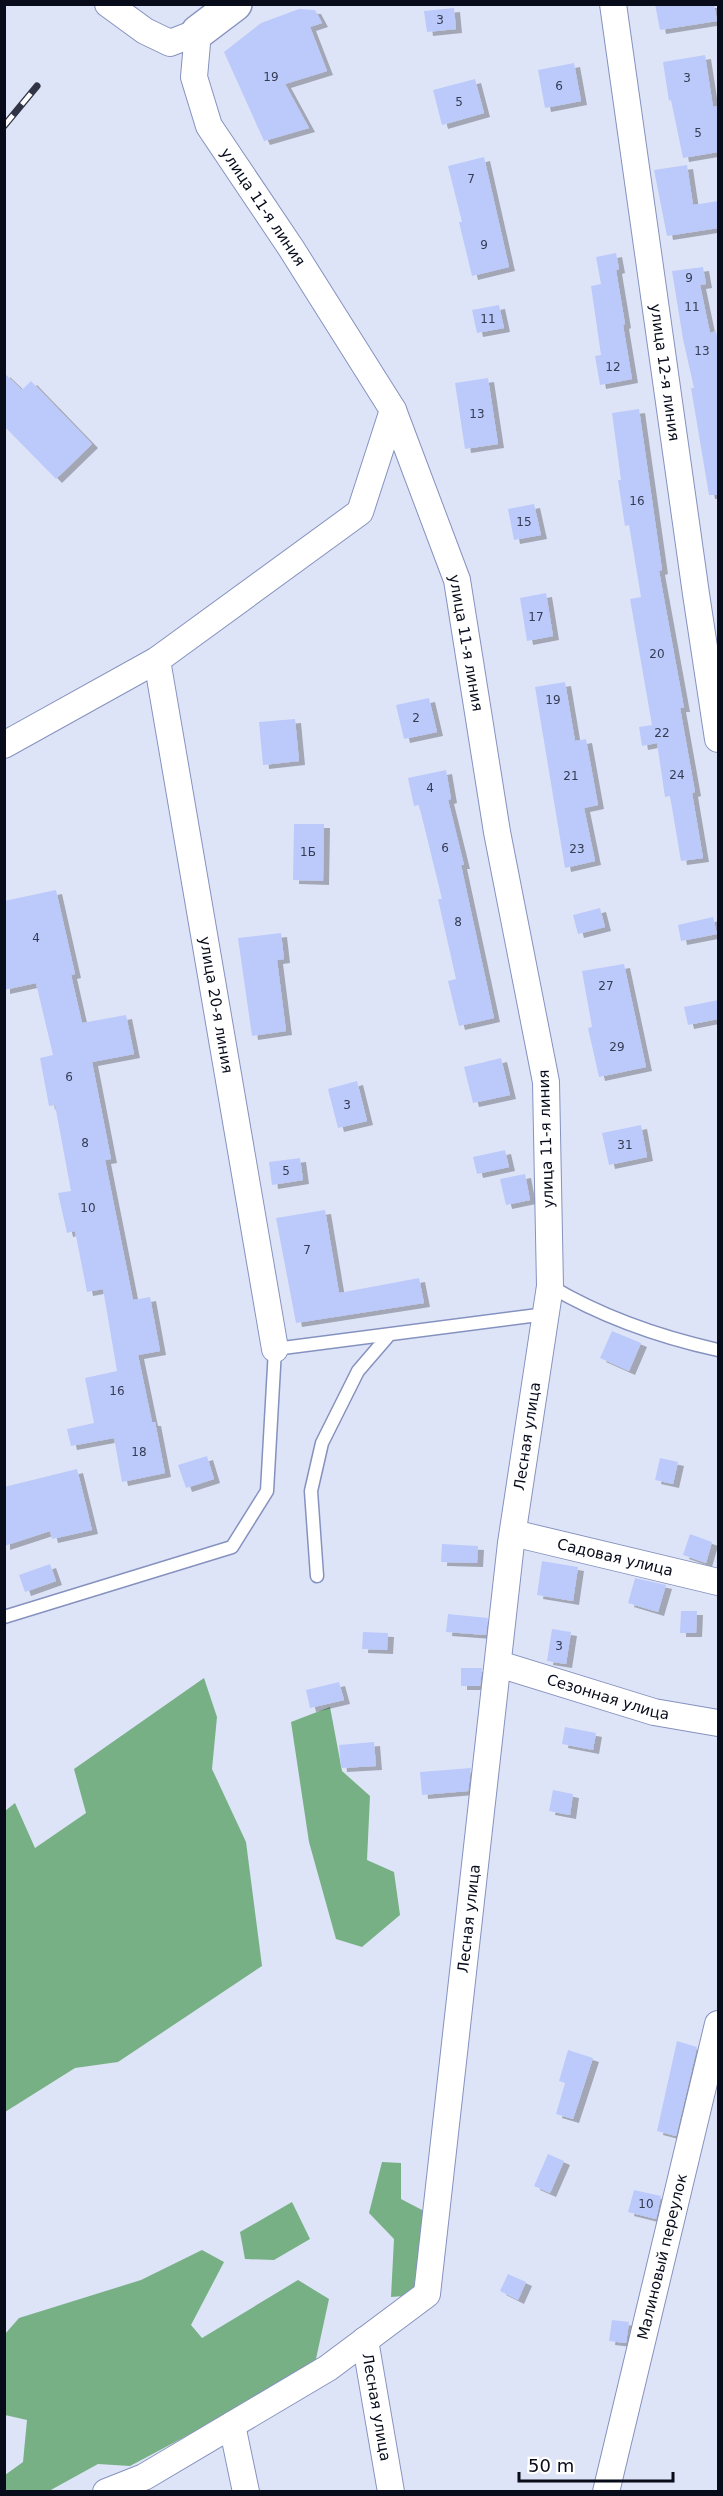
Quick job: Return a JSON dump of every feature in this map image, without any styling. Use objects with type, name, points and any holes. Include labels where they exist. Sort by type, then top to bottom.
[{"type":"street","points":[[108,4],[145,31],[170,43],[198,32],[235,4]]},
{"type":"street","name":"улица 12-я линия","points":[[613,4],[692,571],[718,739]]},
{"type":"street","name":"улица 11-я линия","points":[[198,32],[194,77],[209,126],[291,248],[393,410],[457,579],[497,832],[546,1082],[550,1286],[546,1314]]},
{"type":"street","points":[[4,745],[157,660],[360,512],[393,410]]},
{"type":"street","name":"улица 20-я линия","points":[[157,660],[275,1349]]},
{"type":"street","name":"Лесная улица","points":[[391,2492],[365,2340],[427,2294],[513,1533],[546,1314]]},
{"type":"street","name":"Садовая улица","points":[[513,1533],[718,1582]]},
{"type":"street","name":"Сезонная улица","points":[[499,1664],[654,1712],[718,1723]]},
{"type":"street","name":"Малиновый переулок","points":[[606,2492],[718,2024]]},
{"type":"street","points":[[106,2492],[144,2477],[328,2368],[365,2340]]},
{"type":"street","points":[[232,2425],[246,2492]]},
{"type":"lane","points":[[550,1286],[583,1306],[675,1340],[718,1350]]},
{"type":"lane","points":[[4,1617],[232,1547],[267,1491],[275,1349],[546,1314]]},
{"type":"lane","points":[[317,1576],[311,1491],[322,1443],[358,1371],[389,1335]]},
{"type":"green space","points":[[204,1678],[217,1717],[212,1769],[246,1842],[262,1966],[118,2062],[75,2068],[5,2112],[5,1811],[15,1803],[35,1848],[86,1813],[74,1769]]},
{"type":"green space","points":[[330,1707],[342,1771],[370,1796],[367,1860],[394,1872],[400,1915],[362,1947],[336,1939],[309,1842],[291,1722]]},
{"type":"green space","points":[[382,2162],[401,2163],[401,2199],[424,2211],[416,2295],[391,2297],[394,2239],[369,2213]]},
{"type":"green space","points":[[292,2202],[310,2239],[274,2260],[245,2259],[240,2232]]},
{"type":"green space","points":[[202,2250],[224,2262],[191,2325],[202,2338],[298,2280],[329,2299],[314,2368],[130,2466],[98,2464],[49,2491],[5,2491],[5,2475],[23,2462],[27,2420],[5,2415],[5,2334],[19,2318],[141,2280]]},
{"type":"building","points":[[655,4],[714,4],[717,21],[660,30]]},
{"type":"building","points":[[454,8],[456,29],[427,32],[424,11]]},
{"type":"building","points":[[299,9],[315,10],[322,23],[310,27],[327,71],[285,84],[309,128],[264,141],[224,52],[261,23]]},
{"type":"building","points":[[705,55],[713,107],[718,106],[718,152],[683,158],[671,100],[669,101],[663,62]]},
{"type":"building","points":[[574,63],[581,101],[545,108],[538,70]]},
{"type":"building","points":[[475,79],[484,113],[442,125],[433,90]]},
{"type":"building","points":[[484,157],[509,267],[472,276],[448,166]]},
{"type":"building","points":[[687,165],[693,205],[718,201],[718,228],[667,236],[654,170]]},
{"type":"building","points":[[616,253],[619,269],[616,270],[632,379],[600,385],[595,356],[601,355],[591,286],[601,284],[596,257]]},
{"type":"building","points":[[703,267],[706,284],[700,285],[710,333],[716,331],[718,342],[718,495],[709,495],[691,388],[694,388],[672,271]]},
{"type":"building","points":[[499,305],[504,328],[477,333],[472,310]]},
{"type":"building","points":[[4,373],[22,390],[31,381],[92,444],[56,479],[4,426]]},
{"type":"building","points":[[488,378],[498,444],[465,449],[455,383]]},
{"type":"building","points":[[639,409],[662,570],[659,571],[684,708],[680,708],[695,792],[692,793],[703,858],[681,861],[670,796],[665,797],[657,743],[642,746],[639,727],[652,725],[630,599],[641,597],[629,525],[625,526],[612,413]]},
{"type":"building","points":[[534,504],[541,535],[514,540],[508,509]]},
{"type":"building","points":[[546,593],[553,636],[527,641],[520,598]]},
{"type":"building","points":[[565,682],[575,741],[586,739],[598,805],[584,808],[595,861],[565,868],[535,687]]},
{"type":"building","points":[[429,698],[437,732],[404,739],[396,705]]},
{"type":"building","points":[[295,719],[299,761],[263,765],[259,722]]},
{"type":"building","points":[[446,770],[451,799],[448,800],[464,865],[461,865],[494,1018],[459,1026],[448,981],[456,979],[438,899],[442,899],[419,805],[414,806],[408,778]]},
{"type":"building","points":[[294,824],[324,824],[323,881],[293,880]]},
{"type":"building","points":[[56,890],[75,974],[71,975],[82,1023],[126,1015],[134,1054],[92,1062],[111,1159],[105,1160],[133,1300],[150,1297],[160,1351],[138,1355],[165,1473],[122,1482],[114,1438],[71,1446],[67,1429],[94,1423],[85,1378],[117,1371],[103,1289],[87,1292],[75,1231],[67,1233],[58,1193],[71,1191],[55,1105],[49,1106],[40,1058],[53,1055],[36,983],[4,990],[4,901]]},
{"type":"building","points":[[600,908],[605,927],[578,934],[573,915]]},
{"type":"building","points":[[713,917],[717,934],[681,941],[678,925]]},
{"type":"building","points":[[281,933],[284,959],[277,960],[286,1031],[252,1036],[238,938]]},
{"type":"building","points":[[624,964],[646,1067],[599,1077],[588,1028],[592,1027],[582,971]]},
{"type":"building","points":[[718,1000],[718,1019],[688,1025],[684,1007]]},
{"type":"building","points":[[501,1058],[510,1095],[473,1103],[464,1067]]},
{"type":"building","points":[[357,1081],[367,1121],[338,1128],[328,1089]]},
{"type":"building","points":[[641,1125],[647,1157],[609,1165],[602,1133]]},
{"type":"building","points":[[505,1150],[509,1167],[477,1174],[473,1157]]},
{"type":"building","points":[[300,1158],[303,1180],[272,1185],[269,1162]]},
{"type":"building","points":[[525,1174],[530,1200],[506,1205],[500,1179]]},
{"type":"building","points":[[325,1210],[339,1293],[419,1278],[424,1303],[296,1323],[276,1218]]},
{"type":"building","points":[[612,1331],[641,1343],[629,1371],[600,1358]]},
{"type":"building","points":[[207,1456],[214,1479],[186,1488],[178,1465]]},
{"type":"building","points":[[660,1458],[678,1462],[673,1484],[655,1480]]},
{"type":"building","points":[[77,1469],[92,1530],[52,1539],[50,1531],[4,1546],[4,1487]]},
{"type":"building","points":[[690,1534],[712,1542],[706,1563],[683,1555]]},
{"type":"building","points":[[442,1544],[478,1546],[477,1563],[441,1562]]},
{"type":"building","points":[[542,1561],[578,1567],[573,1601],[537,1595]]},
{"type":"building","points":[[50,1564],[56,1581],[25,1592],[19,1575]]},
{"type":"building","points":[[635,1578],[666,1585],[658,1612],[628,1603]]},
{"type":"building","points":[[681,1611],[697,1611],[696,1633],[680,1633]]},
{"type":"building","points":[[448,1614],[488,1618],[486,1635],[446,1632]]},
{"type":"building","points":[[552,1629],[571,1632],[566,1664],[547,1661]]},
{"type":"building","points":[[363,1632],[388,1633],[387,1650],[362,1649]]},
{"type":"building","points":[[461,1668],[482,1668],[480,1686],[461,1686]]},
{"type":"building","points":[[339,1682],[344,1700],[310,1708],[306,1690]]},
{"type":"building","points":[[565,1727],[596,1733],[593,1750],[562,1744]]},
{"type":"building","points":[[374,1742],[376,1766],[341,1768],[339,1745]]},
{"type":"building","points":[[471,1768],[468,1791],[422,1795],[420,1772]]},
{"type":"building","points":[[553,1790],[573,1794],[570,1815],[549,1811]]},
{"type":"building","points":[[677,2041],[697,2047],[676,2136],[657,2131]]},
{"type":"building","points":[[568,2050],[593,2058],[573,2119],[556,2114],[565,2083],[559,2081]]},
{"type":"building","points":[[548,2154],[564,2161],[550,2193],[534,2186]]},
{"type":"building","points":[[634,2190],[661,2196],[656,2219],[628,2212]]},
{"type":"building","points":[[508,2274],[526,2282],[518,2300],[500,2291]]},
{"type":"building","points":[[612,2320],[629,2322],[626,2343],[609,2341]]},
{"type":"railway","points":[[4,126],[37,86]]}]
